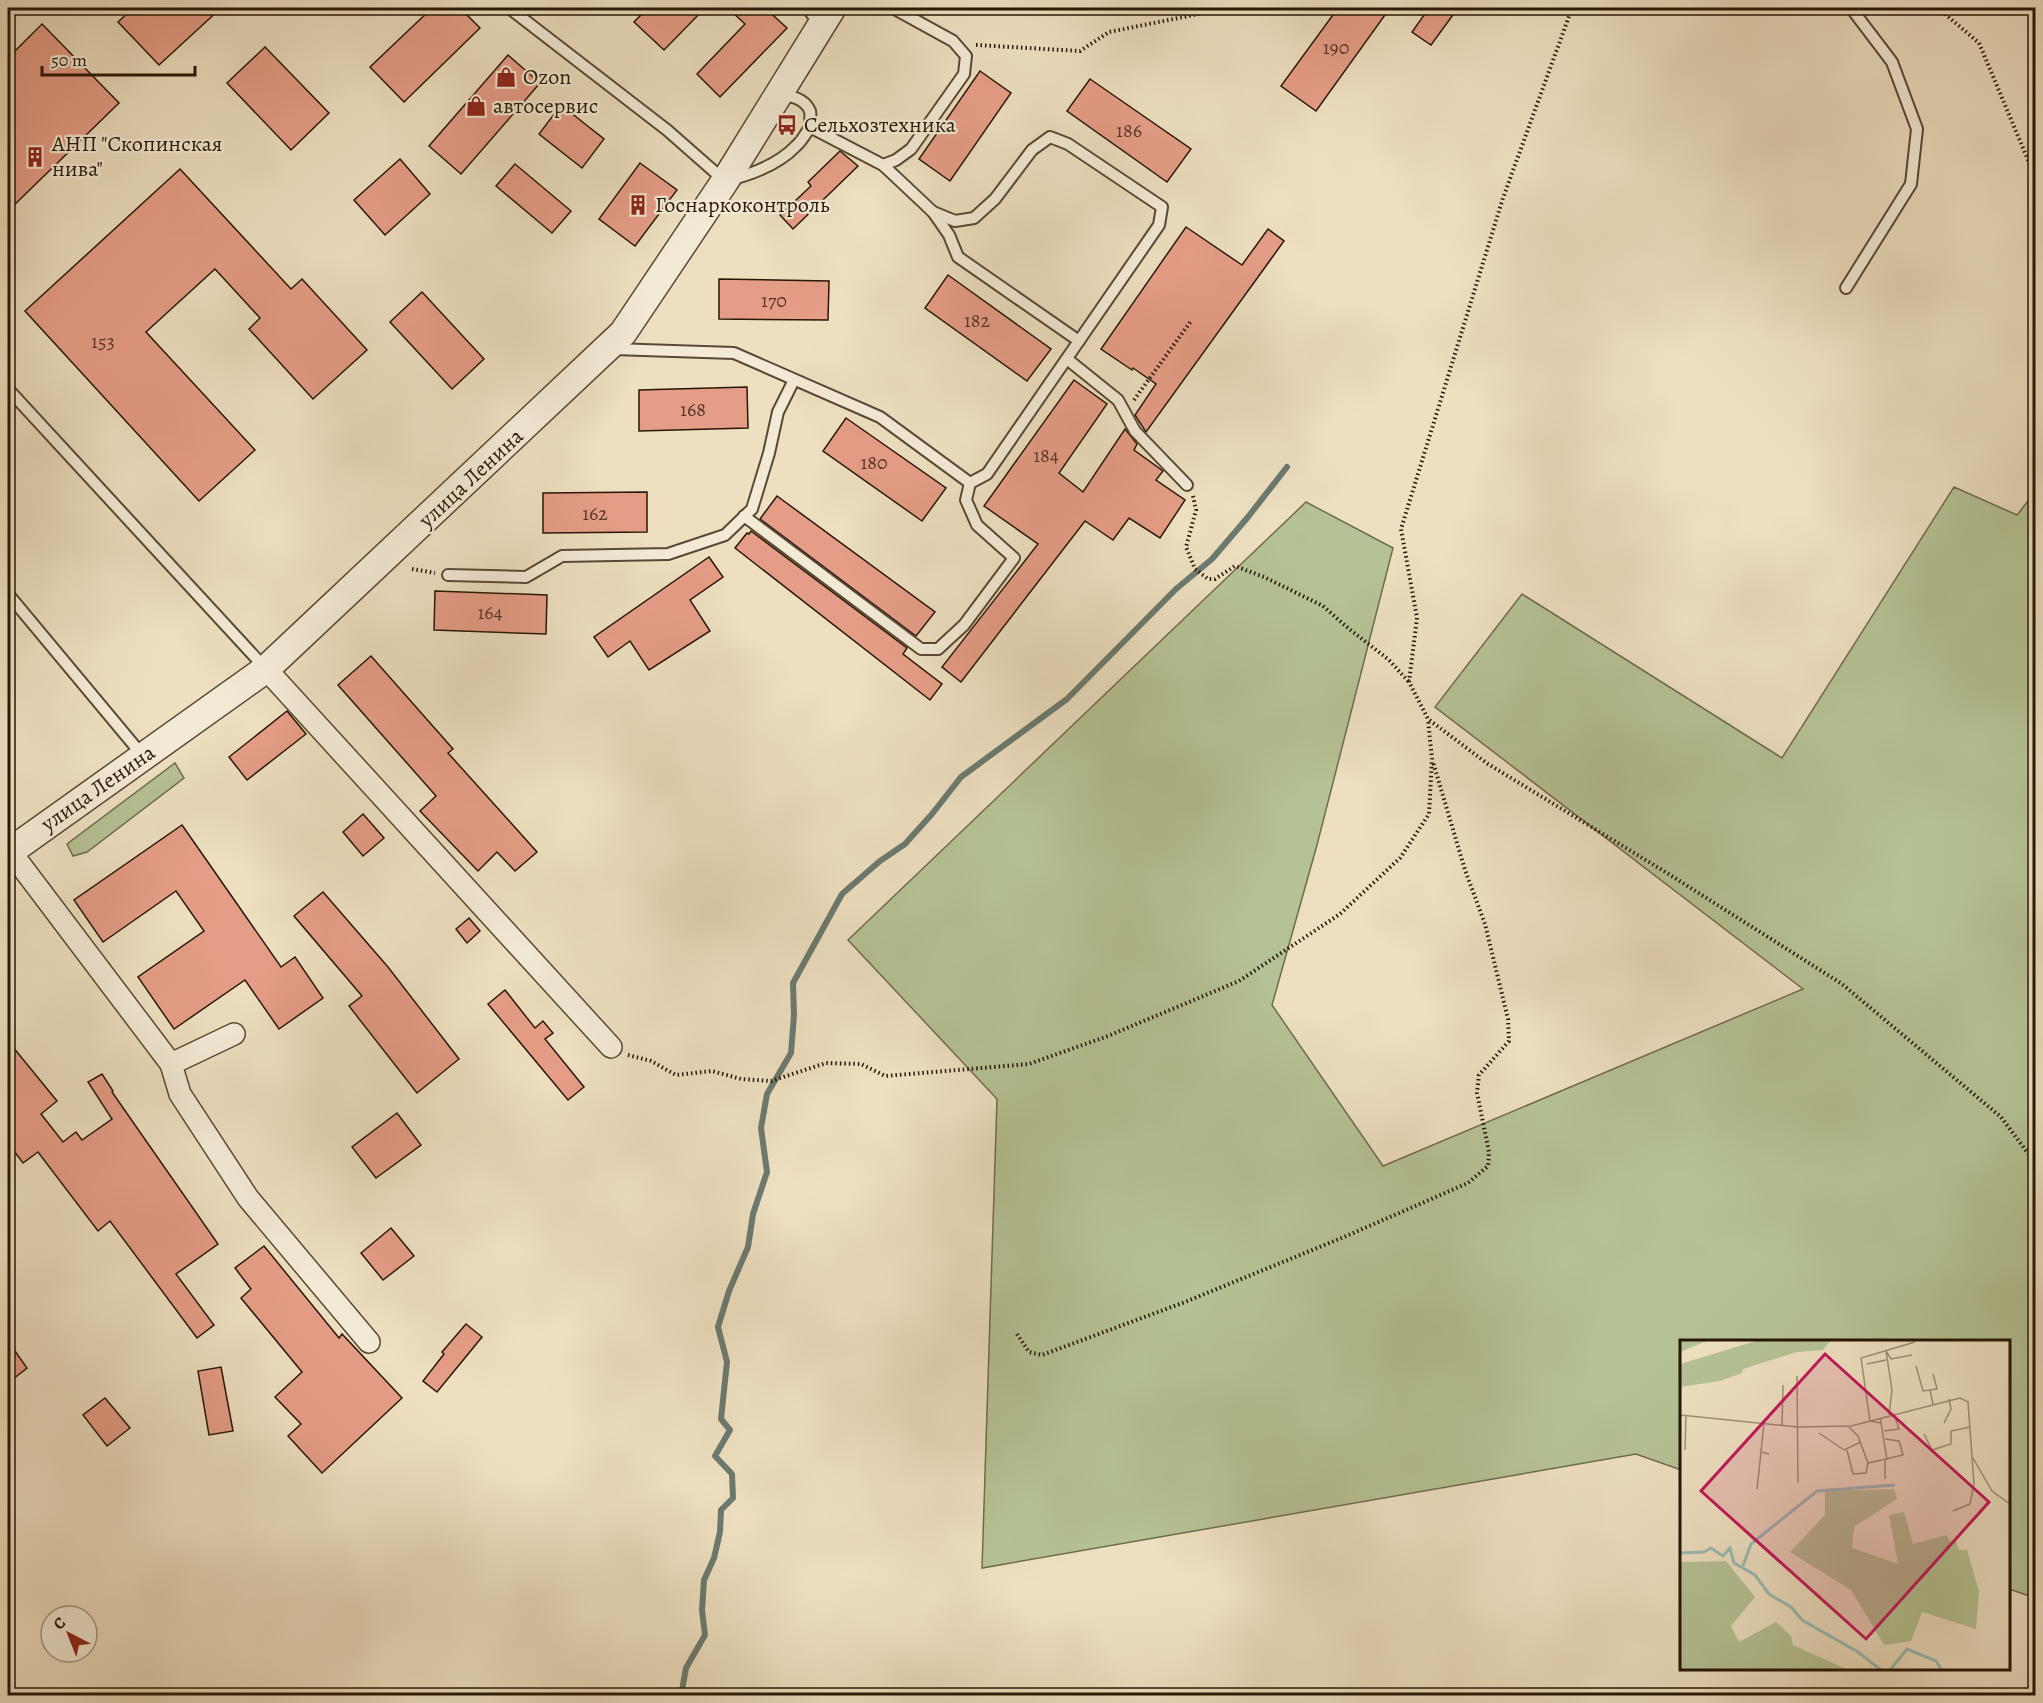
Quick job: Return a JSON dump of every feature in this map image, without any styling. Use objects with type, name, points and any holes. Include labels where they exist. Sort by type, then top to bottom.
[{"type":"street","name":"улица Ленина","points":[[9,852],[266,669],[623,333],[725,181],[776,98],[820,14]]},
{"type":"street","points":[[266,669],[611,1047]]},
{"type":"street","points":[[9,852],[171,1064],[180,1094],[248,1198],[369,1342]]},
{"type":"street","points":[[171,1064],[234,1034]]},
{"type":"lane","points":[[509,8],[668,130],[725,181],[749,175],[775,161],[796,147],[810,127],[810,110],[800,99],[786,95],[776,98]]},
{"type":"lane","points":[[883,165],[896,160],[911,149],[963,74],[966,56],[953,41],[893,8]]},
{"type":"lane","points":[[1846,288],[1911,184],[1917,129],[1892,62],[1851,8]]},
{"type":"lane","points":[[810,127],[883,165],[933,212],[949,235],[958,257],[1079,341]]},
{"type":"lane","points":[[744,516],[921,649],[938,649],[964,625],[1014,558],[977,525],[966,500],[970,483],[987,474],[1067,359],[1159,225],[1162,207],[1068,144],[1050,137],[1032,150],[995,199],[974,218],[955,221],[933,212]]},
{"type":"lane","points":[[607,349],[734,353],[880,417],[970,483]]},
{"type":"lane","points":[[1067,359],[1118,400],[1135,431],[1187,485]]},
{"type":"lane","points":[[448,575],[526,577],[562,556],[668,554],[725,535],[752,509],[769,453],[778,412],[794,380]]},
{"type":"lane","points":[[8,389],[266,669]]},
{"type":"lane","points":[[8,594],[144,756]]},
{"type":"path","points":[[953,41],[983,46],[1080,51],[1109,32],[1228,8]]},
{"type":"path","points":[[1409,682],[1418,618],[1401,529],[1503,198],[1572,8]]},
{"type":"path","points":[[1938,8],[1979,43],[2036,179]]},
{"type":"path","points":[[1125,412],[1191,321]]},
{"type":"path","points":[[611,1047],[628,1055],[651,1061],[676,1075],[712,1071],[741,1079],[771,1081],[826,1063],[861,1064],[885,1076],[1029,1065],[1108,1036],[1239,981],[1340,914],[1400,858],[1429,814],[1432,759],[1428,719],[1409,682],[1389,660],[1323,606],[1264,577],[1235,566],[1215,579],[1208,579],[1195,569],[1186,547],[1196,510],[1193,494],[1187,485]]},
{"type":"path","points":[[412,569],[448,575]]},
{"type":"path","points":[[1428,719],[1488,764],[1667,873],[1842,984],[2001,1117],[2036,1164]]},
{"type":"path","points":[[1017,1334],[1029,1352],[1042,1355],[1185,1302],[1344,1237],[1468,1183],[1488,1166],[1489,1152],[1477,1093],[1479,1075],[1509,1041],[1508,1019],[1485,924],[1465,870],[1432,759]]},
{"type":"green space","points":[[1954,487],[2017,515],[2035,492],[2035,1598],[2010,1589],[2010,1340],[1680,1340],[1680,1470],[1636,1454],[982,1568],[997,1099],[848,940],[1306,502],[1393,548],[1317,845],[1272,1005],[1383,1166],[1803,989],[1435,707],[1522,594],[1782,758]]},
{"type":"green space","points":[[175,763],[184,778],[87,852],[73,856],[67,844]]},
{"type":"building","points":[[133,8],[221,8],[159,65],[118,22]]},
{"type":"building","points":[[432,8],[460,8],[480,28],[404,102],[370,67]]},
{"type":"building","points":[[648,8],[705,8],[664,50],[634,22]]},
{"type":"building","points":[[728,8],[765,8],[787,28],[720,97],[697,74],[745,24]]},
{"type":"building","points":[[1338,8],[1390,8],[1316,111],[1281,86]]},
{"type":"building","points":[[1429,8],[1458,8],[1431,45],[1412,32]]},
{"type":"building","name":"АНП \"Скопинская нива\"","points":[[42,24],[119,103],[8,211],[8,58]]},
{"type":"building","points":[[265,47],[329,113],[291,150],[227,83]]},
{"type":"building","points":[[508,55],[540,83],[461,174],[429,146]]},
{"type":"building","points":[[980,71],[1011,93],[950,181],[919,159]]},
{"type":"building","points":[[1090,79],[1191,149],[1167,182],[1067,111]]},
{"type":"building","points":[[561,105],[604,139],[582,168],[539,134]]},
{"type":"building","points":[[840,151],[858,166],[793,229],[780,215],[811,186],[808,182]]},
{"type":"building","points":[[400,159],[430,194],[385,235],[354,200]]},
{"type":"building","name":"Госнаркоконтроль","points":[[640,163],[677,190],[635,246],[599,219]]},
{"type":"building","points":[[515,164],[571,211],[552,233],[496,186]]},
{"type":"building","points":[[180,169],[291,289],[302,279],[367,350],[313,399],[249,329],[260,318],[215,269],[146,332],[255,450],[199,501],[25,311]]},
{"type":"building","points":[[1186,227],[1242,265],[1268,229],[1284,241],[1146,432],[1135,415],[1156,384],[1101,349]]},
{"type":"building","points":[[948,275],[1051,349],[1027,381],[925,308]]},
{"type":"building","points":[[719,279],[829,281],[828,320],[719,319]]},
{"type":"building","points":[[422,292],[484,359],[452,389],[390,322]]},
{"type":"building","points":[[1074,380],[1107,404],[1059,473],[1083,492],[1125,429],[1137,444],[1134,450],[1163,471],[1156,480],[1185,500],[1160,538],[1129,518],[1113,540],[1085,521],[961,682],[942,667],[1038,544],[984,506]]},
{"type":"building","points":[[747,387],[748,428],[639,431],[639,390]]},
{"type":"building","points":[[846,418],[946,488],[922,521],[823,451]]},
{"type":"building","points":[[647,492],[647,532],[543,533],[543,493]]},
{"type":"building","points":[[777,496],[935,612],[916,636],[760,519]]},
{"type":"building","points":[[751,531],[907,648],[903,654],[942,684],[930,700],[735,548]]},
{"type":"building","points":[[709,557],[723,577],[690,600],[710,631],[649,670],[630,641],[608,657],[594,637]]},
{"type":"building","points":[[435,591],[547,595],[546,634],[434,630]]},
{"type":"building","points":[[371,656],[453,749],[448,753],[537,852],[515,871],[497,852],[478,871],[420,811],[436,796],[338,685]]},
{"type":"building","points":[[287,711],[306,734],[247,780],[229,757]]},
{"type":"building","points":[[363,814],[384,838],[363,856],[343,832]]},
{"type":"building","points":[[182,825],[281,967],[295,957],[323,998],[279,1029],[245,980],[174,1029],[138,977],[204,931],[176,891],[103,942],[74,900]]},
{"type":"building","points":[[323,892],[388,967],[459,1059],[417,1093],[349,1006],[362,996],[294,916]]},
{"type":"building","points":[[469,918],[480,931],[467,943],[456,929]]},
{"type":"building","points":[[505,990],[535,1028],[543,1021],[553,1033],[545,1039],[584,1087],[568,1100],[488,1004]]},
{"type":"building","points":[[8,1041],[57,1101],[41,1114],[63,1142],[76,1132],[82,1140],[112,1119],[88,1082],[102,1074],[112,1092],[218,1244],[176,1274],[214,1325],[197,1338],[110,1221],[98,1231],[38,1152],[23,1163],[8,1143]]},
{"type":"building","points":[[397,1113],[421,1145],[376,1178],[352,1147]]},
{"type":"building","points":[[391,1228],[414,1256],[383,1280],[361,1253]]},
{"type":"building","points":[[264,1246],[339,1338],[342,1334],[402,1398],[322,1473],[288,1436],[301,1424],[275,1397],[302,1372],[241,1298],[251,1289],[235,1268]]},
{"type":"building","points":[[466,1324],[482,1337],[437,1392],[423,1381],[444,1354],[442,1352]]},
{"type":"building","points":[[8,1341],[27,1368],[8,1383]]},
{"type":"building","points":[[221,1367],[233,1431],[209,1435],[198,1371]]},
{"type":"building","points":[[105,1398],[130,1428],[107,1446],[83,1415]]},
{"type":"waterway","points":[[681,1696],[686,1668],[705,1635],[702,1610],[704,1580],[714,1558],[720,1532],[721,1510],[733,1498],[732,1474],[715,1456],[730,1430],[721,1419],[727,1362],[718,1327],[729,1291],[748,1247],[753,1214],[767,1172],[761,1128],[767,1094],[791,1053],[794,1015],[793,983],[842,894],[880,861],[905,844],[961,777],[1067,699],[1176,589],[1212,559],[1287,467]]},
{"type":"place","name":"Ozon","points":[[506,77]]},
{"type":"place","name":"автосервис","points":[[476,106]]},
{"type":"place","name":"Сельхозтехника","points":[[787,125]]},
{"type":"place","name":"АНП \"Скопинская нива\"","points":[[35,157]]},
{"type":"place","name":"Госнаркоконтроль","points":[[638,205]]}]
